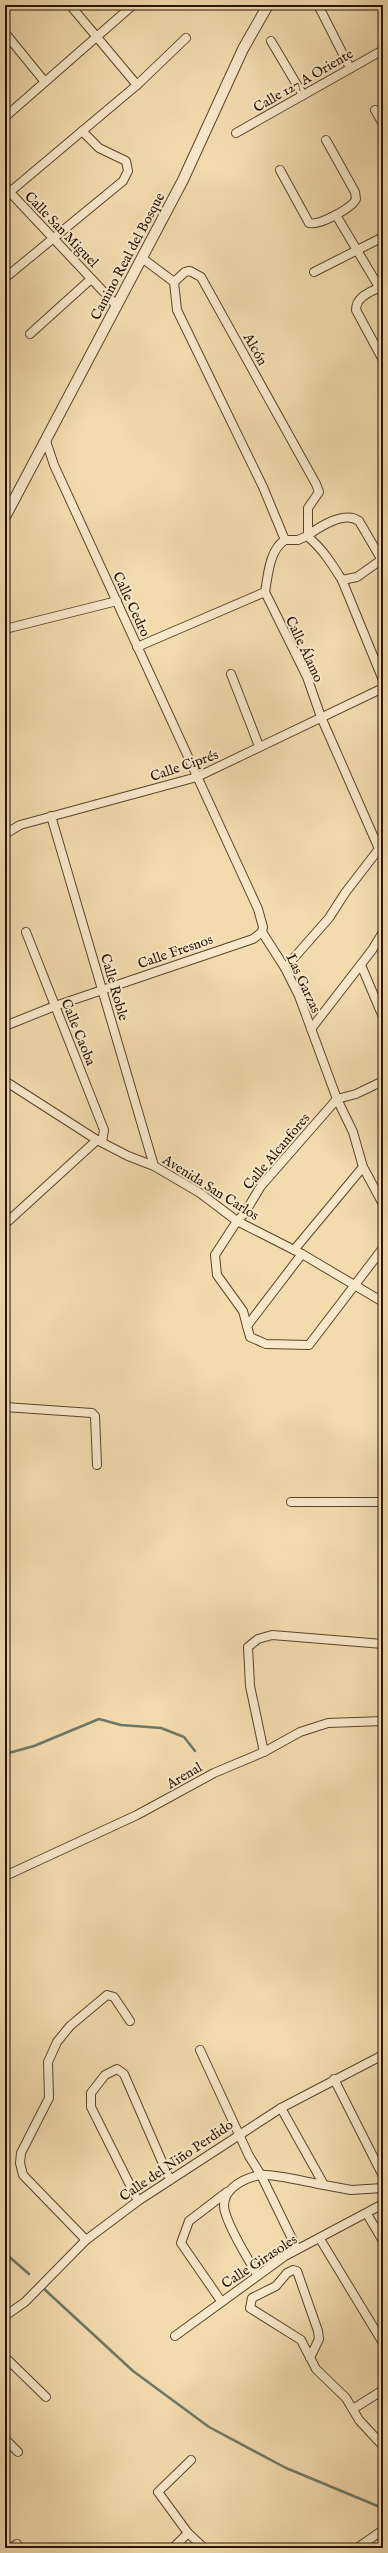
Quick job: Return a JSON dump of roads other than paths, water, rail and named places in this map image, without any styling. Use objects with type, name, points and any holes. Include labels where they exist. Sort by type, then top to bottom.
[{"type":"street","points":[[70,5],[137,85]]},
{"type":"street","points":[[5,117],[133,5]]},
{"type":"street","name":"Camino Real del Bosque","points":[[6,511],[46,441],[183,180],[243,49],[268,5]]},
{"type":"street","points":[[318,5],[350,68]]},
{"type":"street","points":[[5,33],[45,82]]},
{"type":"street","points":[[6,192],[137,85],[186,38]]},
{"type":"street","points":[[271,41],[302,95]]},
{"type":"street","name":"Calle 127 A Oriente","points":[[236,133],[383,50]]},
{"type":"street","points":[[375,110],[383,124]]},
{"type":"street","points":[[5,278],[123,181],[128,171],[126,161],[99,148],[82,131]]},
{"type":"street","points":[[280,170],[309,223],[320,223],[354,203],[356,196],[326,140]]},
{"type":"street","name":"Calle San Miguel","points":[[6,192],[54,237],[117,306]]},
{"type":"street","points":[[336,214],[357,251],[381,287],[360,298],[356,310],[383,360]]},
{"type":"street","points":[[314,272],[383,237]]},
{"type":"street","points":[[142,258],[174,282],[177,310],[263,487],[284,540]]},
{"type":"street","name":"Alcón","points":[[174,282],[185,272],[190,271],[201,277],[316,484],[319,492],[308,508],[308,536]]},
{"type":"street","points":[[30,334],[92,278]]},
{"type":"street","name":"Calle Cedro","points":[[46,441],[54,465],[197,777]]},
{"type":"street","points":[[137,647],[264,592],[272,558],[280,543],[284,540],[298,540],[308,536],[316,529],[342,518],[352,517],[360,521],[382,561],[356,577],[342,580]]},
{"type":"street","points":[[308,536],[320,549],[342,580],[383,680]]},
{"type":"street","name":"Calle Álamo","points":[[264,592],[307,677],[321,717],[381,846],[383,858]]},
{"type":"street","points":[[5,629],[117,601]]},
{"type":"street","points":[[231,674],[259,746]]},
{"type":"street","name":"Calle Ciprés","points":[[6,834],[20,825],[197,777],[259,746],[383,688]]},
{"type":"street","name":"Las Garzas","points":[[197,777],[258,909],[263,927],[262,932],[285,968],[311,1029],[337,1099],[355,1138],[364,1167],[383,1204]]},
{"type":"street","name":"Calle Roble","points":[[51,816],[154,1166]]},
{"type":"street","points":[[285,968],[328,918],[345,892],[381,846]]},
{"type":"street","name":"Calle Caoba","points":[[26,932],[104,1130],[100,1141]]},
{"type":"street","name":"Calle Fresnos","points":[[5,1026],[102,989],[253,938],[262,932]]},
{"type":"street","points":[[311,1029],[361,965],[383,932]]},
{"type":"street","points":[[361,965],[383,1017]]},
{"type":"street","name":"Avenida San Carlos","points":[[5,1081],[100,1141],[154,1166],[200,1193],[237,1221],[354,1283],[383,1302]]},
{"type":"street","points":[[337,1099],[356,1094],[383,1081]]},
{"type":"street","name":"Calle Alcanfores","points":[[337,1099],[260,1186],[244,1214],[237,1221],[215,1255],[214,1267],[223,1285],[244,1311],[250,1337],[259,1343],[309,1345],[354,1283]]},
{"type":"street","points":[[5,1224],[100,1141]]},
{"type":"street","points":[[247,1326],[298,1252],[364,1167]]},
{"type":"street","points":[[354,1283],[383,1248]]},
{"type":"street","points":[[5,1407],[92,1412],[95,1416],[97,1465]]},
{"type":"street","points":[[291,1502],[383,1502]]},
{"type":"street","points":[[264,1752],[250,1686],[248,1647],[258,1639],[272,1635],[383,1644]]},
{"type":"street","name":"Arenal","points":[[5,1876],[137,1815],[214,1773],[264,1752],[300,1732],[328,1723],[383,1721]]},
{"type":"street","points":[[86,2240],[23,2175],[20,2163],[21,2153],[49,2098],[48,2062],[57,2042],[70,2026],[107,1995],[114,1997],[130,2020]]},
{"type":"street","points":[[200,2050],[238,2134],[261,2175],[297,2249]]},
{"type":"street","name":"Calle del Niño Perdido","points":[[5,2316],[25,2302],[86,2240],[138,2201],[238,2134],[281,2108],[334,2079],[383,2055]]},
{"type":"street","points":[[138,2201],[91,2107],[90,2093],[110,2071],[117,2069],[124,2074],[170,2180]]},
{"type":"street","points":[[334,2079],[383,2176]]},
{"type":"street","points":[[281,2108],[324,2185]]},
{"type":"street","points":[[221,2301],[181,2243],[189,2221],[235,2186],[261,2175],[350,2190],[383,2188]]},
{"type":"street","points":[[227,2192],[224,2202],[225,2214],[257,2275]]},
{"type":"street","name":"Calle Girasoles","points":[[175,2336],[257,2275],[297,2249],[320,2239],[383,2204]]},
{"type":"street","points":[[367,2214],[383,2241]]},
{"type":"street","points":[[320,2239],[383,2343]]},
{"type":"street","points":[[310,2358],[319,2339],[318,2331],[297,2271],[293,2270],[287,2273],[276,2286],[252,2298],[250,2308],[301,2340],[310,2358],[316,2369],[353,2409],[359,2420],[383,2446]]},
{"type":"street","points":[[5,2357],[46,2397]]},
{"type":"street","points":[[353,2409],[383,2390]]},
{"type":"street","points":[[5,2439],[18,2452]]},
{"type":"street","points":[[191,2460],[158,2492],[188,2533],[204,2548]]},
{"type":"street","points":[[357,2548],[383,2530]]},
{"type":"street","points":[[173,2548],[188,2533]]},
{"type":"waterway","points":[[5,1754],[34,1746],[99,1719],[121,1725],[161,1728],[184,1737],[195,1751]]},
{"type":"waterway","points":[[5,2253],[29,2274]]},
{"type":"waterway","points":[[43,2288],[133,2371],[209,2427],[286,2468],[380,2507]]}]
